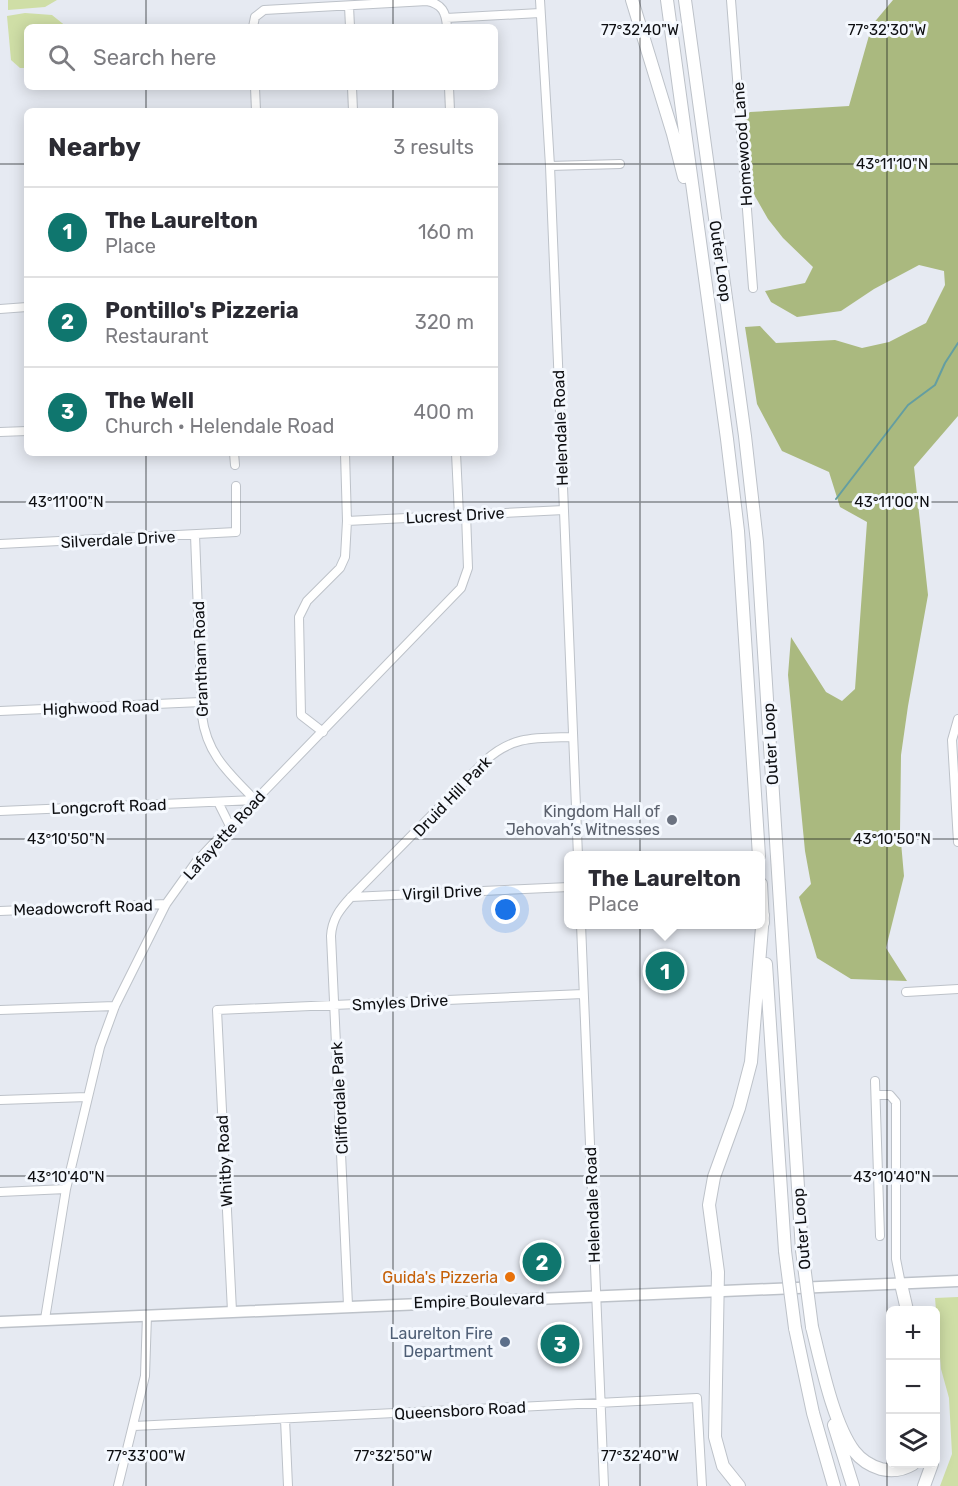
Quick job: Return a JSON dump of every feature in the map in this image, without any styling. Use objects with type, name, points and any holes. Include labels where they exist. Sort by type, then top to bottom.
[{"type":"highway","points":[[632,0],[677,148],[699,242],[706,287]]},
{"type":"highway","name":"Outer Loop","points":[[667,0],[740,558],[759,851]]},
{"type":"highway","name":"Outer Loop","points":[[685,0],[757,542],[802,1250],[812,1327],[831,1413],[853,1486]]},
{"type":"highway","points":[[739,1486],[723,1466],[715,1432],[718,1292],[717,1262],[710,1218],[710,1196],[717,1167],[741,1102],[750,1069],[755,1032],[762,929]]},
{"type":"highway","name":"Outer Loop","points":[[764,929],[785,1251],[795,1328],[813,1413],[834,1486]]},
{"type":"highway","points":[[901,1284],[906,1306]]},
{"type":"highway","points":[[812,1327],[836,1412],[853,1449],[865,1461],[883,1470],[903,1468]]},
{"type":"highway","points":[[924,1486],[931,1468]]},
{"type":"main road","name":"Empire Boulevard","points":[[0,1322],[348,1305],[958,1281]]},
{"type":"street","name":"Helendale Road","points":[[540,0],[550,166],[578,851]]},
{"type":"street","name":"Homewood Lane","points":[[731,0],[753,288]]},
{"type":"street","points":[[253,24],[258,13],[264,10],[427,1],[440,5],[447,23],[540,14]]},
{"type":"street","points":[[349,6],[350,24]]},
{"type":"street","points":[[255,90],[256,108]]},
{"type":"street","points":[[352,90],[353,108]]},
{"type":"street","points":[[449,90],[450,108]]},
{"type":"street","points":[[550,166],[620,164]]},
{"type":"street","points":[[0,309],[24,307]]},
{"type":"street","points":[[0,432],[24,431]]},
{"type":"street","points":[[234,456],[235,465]]},
{"type":"street","points":[[323,732],[301,715],[298,623],[303,607],[343,563],[347,548],[345,456]]},
{"type":"street","name":"Lafayette Road","points":[[45,1319],[66,1189],[100,1047],[115,1006],[166,904],[196,862],[461,588],[468,567],[456,456]]},
{"type":"street","name":"Silverdale Drive","points":[[0,544],[236,532],[236,486]]},
{"type":"street","name":"Lucrest Drive","points":[[347,521],[564,510]]},
{"type":"street","name":"Grantham Road","points":[[195,535],[203,726],[211,749],[221,765],[255,800]]},
{"type":"street","name":"Highwood Road","points":[[0,711],[201,702]]},
{"type":"street","points":[[958,722],[952,740],[958,842]]},
{"type":"street","name":"Druid Hill Park","points":[[351,897],[485,761],[500,749],[519,740],[573,737]]},
{"type":"street","name":"Longcroft Road","points":[[0,811],[255,800]]},
{"type":"street","points":[[218,802],[230,825]]},
{"type":"street","name":"Virgil Drive","points":[[351,897],[564,887]]},
{"type":"street","name":"Cliffordale Park","points":[[348,1305],[331,929],[339,911],[351,897]]},
{"type":"street","name":"Meadowcroft Road","points":[[0,911],[166,904]]},
{"type":"street","name":"Helendale Road","points":[[581,929],[604,1486]]},
{"type":"street","points":[[906,992],[958,989]]},
{"type":"street","name":"Smyles Drive","points":[[217,1010],[583,993]]},
{"type":"street","points":[[0,1010],[115,1006]]},
{"type":"street","name":"Whitby Road","points":[[217,1010],[232,1311]]},
{"type":"street","points":[[875,1081],[881,1233],[895,1231]]},
{"type":"street","points":[[876,1095],[890,1095],[896,1102],[895,1231],[896,1263],[901,1284]]},
{"type":"street","points":[[0,1100],[87,1096]]},
{"type":"street","points":[[0,1192],[66,1189]]},
{"type":"street","points":[[118,1486],[145,1376],[147,1315]]},
{"type":"street","name":"Queensboro Road","points":[[134,1426],[698,1398],[702,1486]]},
{"type":"street","points":[[285,1419],[288,1486]]},
{"type":"green space","points":[[8,0],[57,0],[45,7],[8,10]]},
{"type":"green space","points":[[893,0],[958,0],[958,416],[914,467],[928,595],[901,755],[900,831],[904,876],[886,948],[907,981],[851,979],[817,958],[799,897],[811,884],[805,851],[788,675],[791,637],[826,692],[842,701],[855,689],[867,522],[840,507],[829,472],[782,451],[757,404],[745,327],[760,326],[776,343],[835,340],[862,348],[889,342],[926,323],[945,285],[944,271],[919,265],[874,289],[841,311],[797,317],[771,302],[765,291],[805,283],[813,267],[783,238],[768,219],[752,191],[745,116],[750,112],[849,106],[872,25]]},
{"type":"green space","points":[[25,13],[52,15],[63,24],[24,24],[24,68],[20,68],[11,60],[7,16]]},
{"type":"green space","points":[[958,1297],[958,1486],[940,1486],[952,1454],[949,1398],[940,1357],[940,1306],[936,1306],[935,1298]]},
{"type":"waterway","points":[[836,499],[908,405],[935,385],[958,343]]},
{"type":"place","name":"Kingdom Hall of Jehovah’s Witnesses","points":[[672,820]]},
{"type":"place","name":"The Laurelton","points":[[665,971]]},
{"type":"place","name":"Pontillo's Pizzeria","points":[[542,1262]]},
{"type":"place","name":"Guida's Pizzeria","points":[[510,1277]]},
{"type":"place","name":"Laurelton Fire Department","points":[[505,1342]]},
{"type":"place","name":"The Well","points":[[560,1344]]}]
